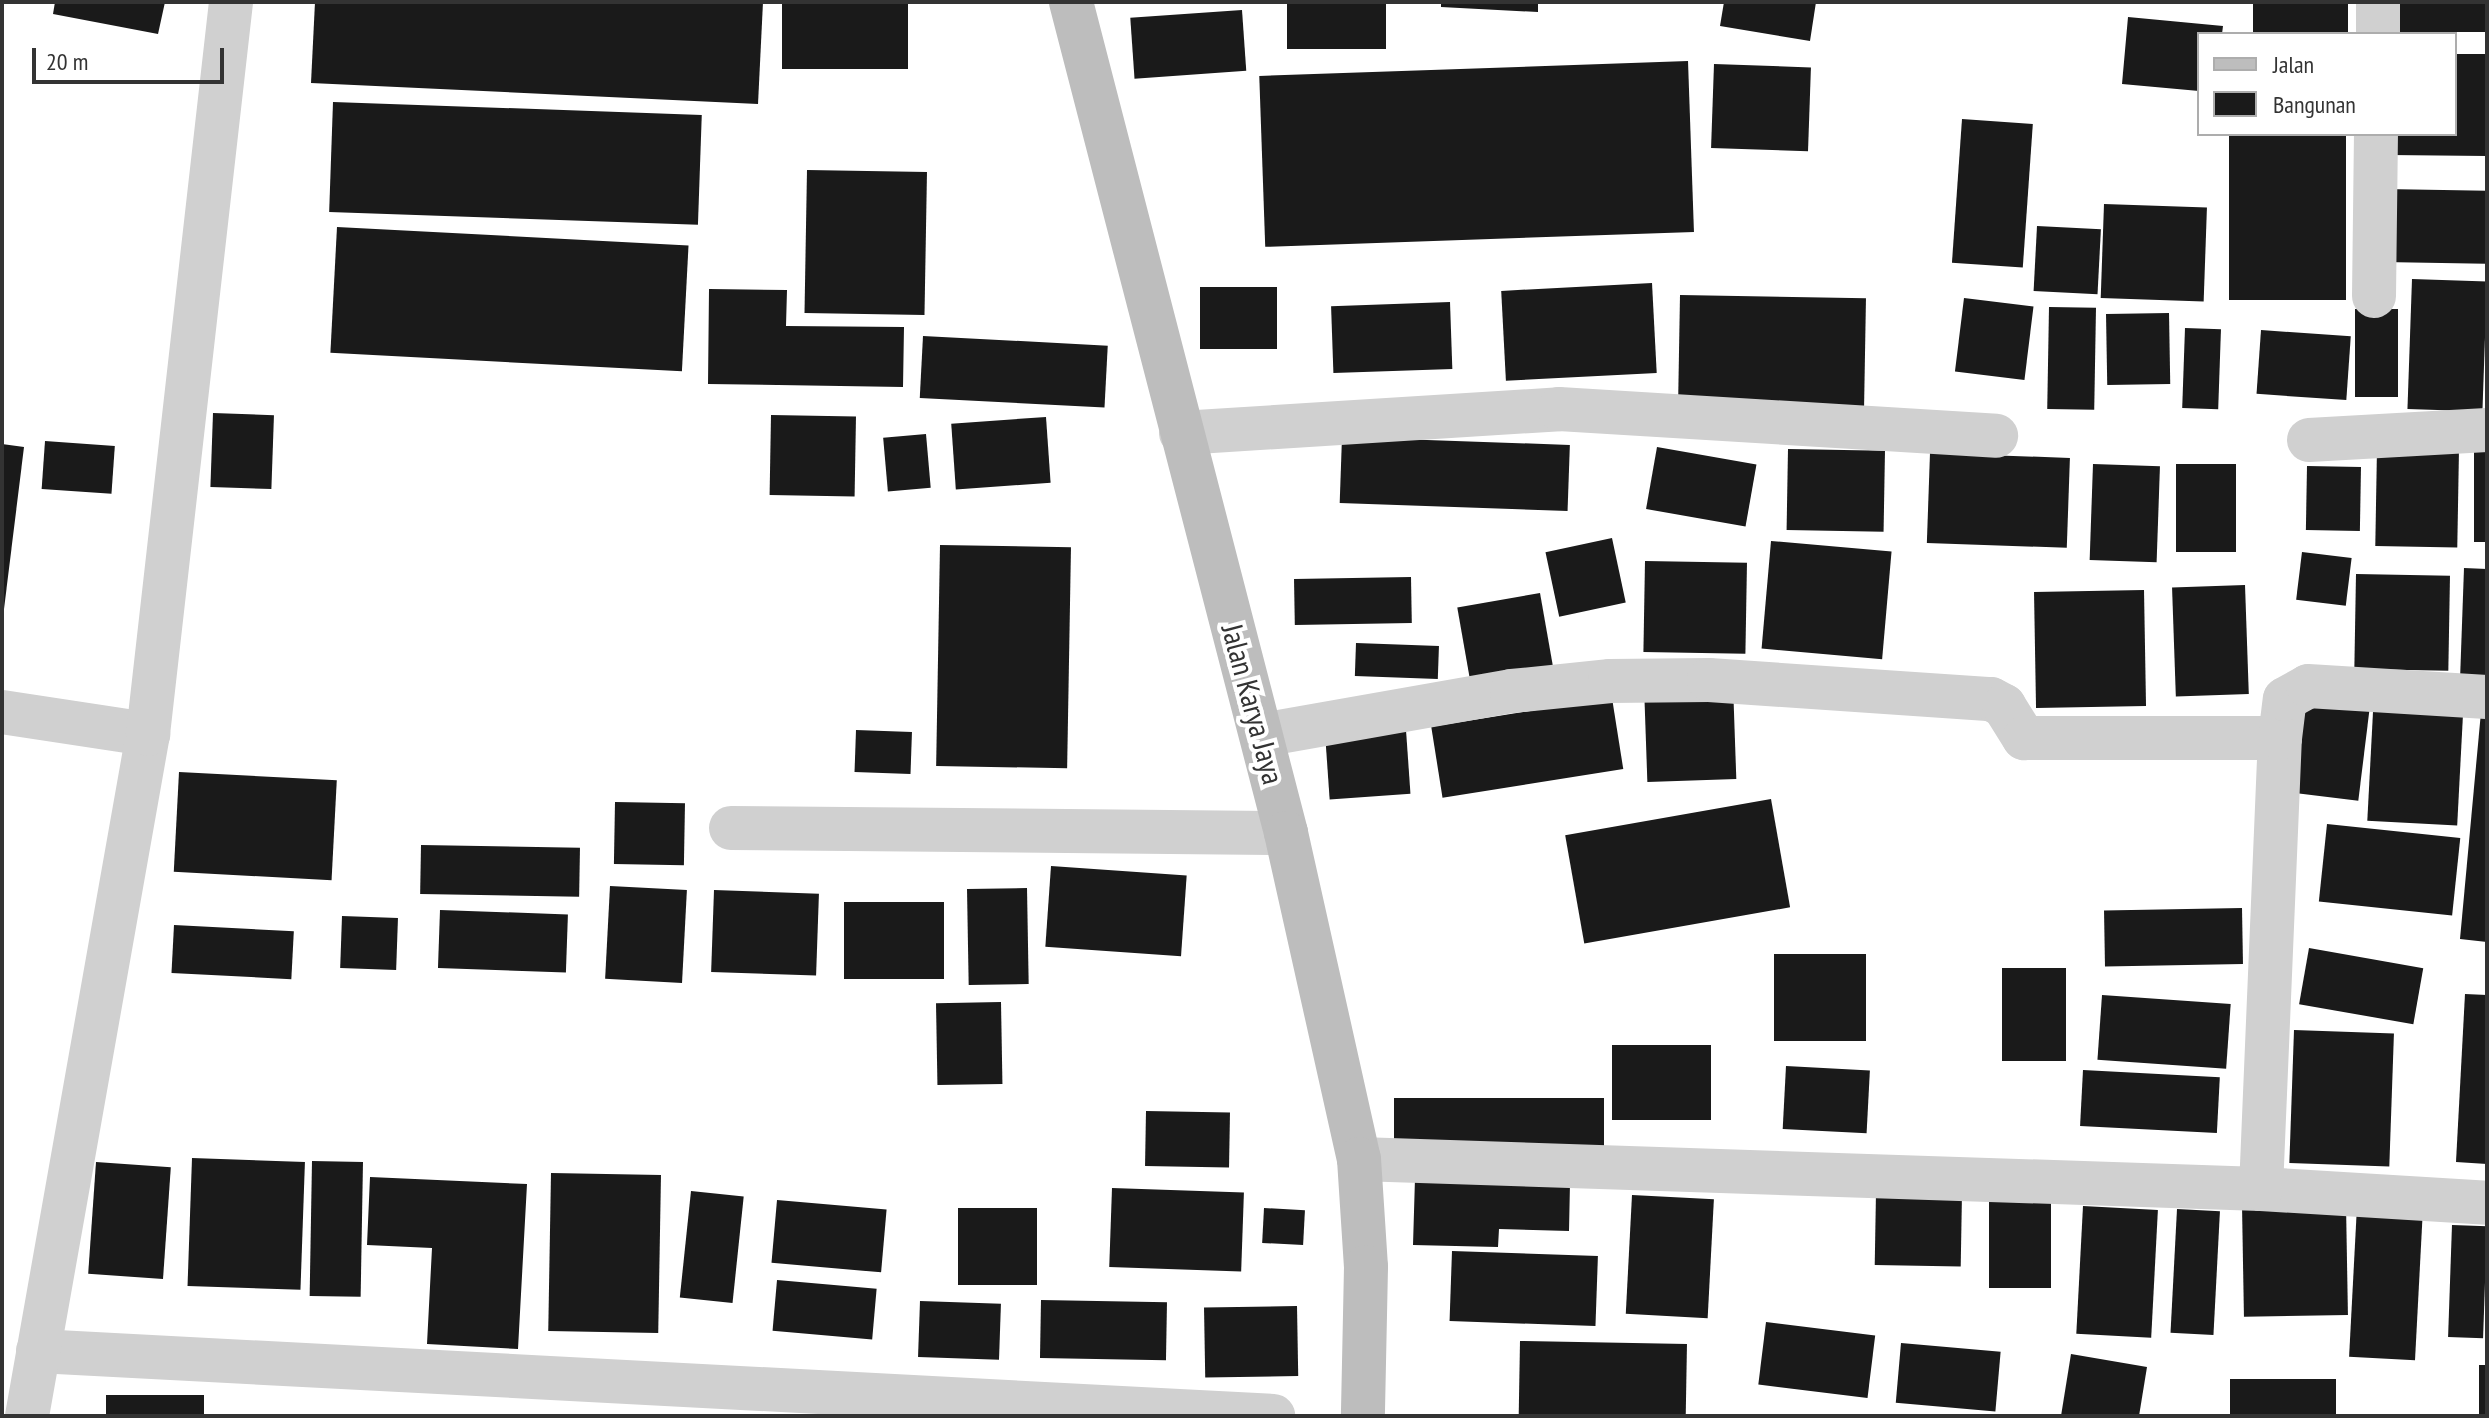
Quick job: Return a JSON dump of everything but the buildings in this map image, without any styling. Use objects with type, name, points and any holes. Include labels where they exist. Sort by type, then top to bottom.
[{"type":"main road","name":"Jalan Karya Jaya","points":[[1071,2],[1262,735],[1359,1159],[1366,1267],[1363,1416]]},
{"type":"street","points":[[27,1416],[148,734],[231,2]]},
{"type":"street","points":[[2378,2],[2378,32]]},
{"type":"street","points":[[2374,296],[2376,136]]},
{"type":"street","points":[[1181,433],[1559,409],[1996,436]]},
{"type":"street","points":[[2309,440],[2487,430]]},
{"type":"street","points":[[1262,735],[1512,691],[1610,681],[1709,680],[1991,699],[2004,706],[2024,738],[2280,738]]},
{"type":"street","points":[[2261,1189],[2280,738],[2285,699],[2308,686],[2487,697]]},
{"type":"street","points":[[2,712],[148,734]]},
{"type":"street","points":[[731,828],[1286,833]]},
{"type":"street","points":[[1359,1159],[2261,1189],[2487,1203]]},
{"type":"street","points":[[38,1351],[1273,1416]]}]
